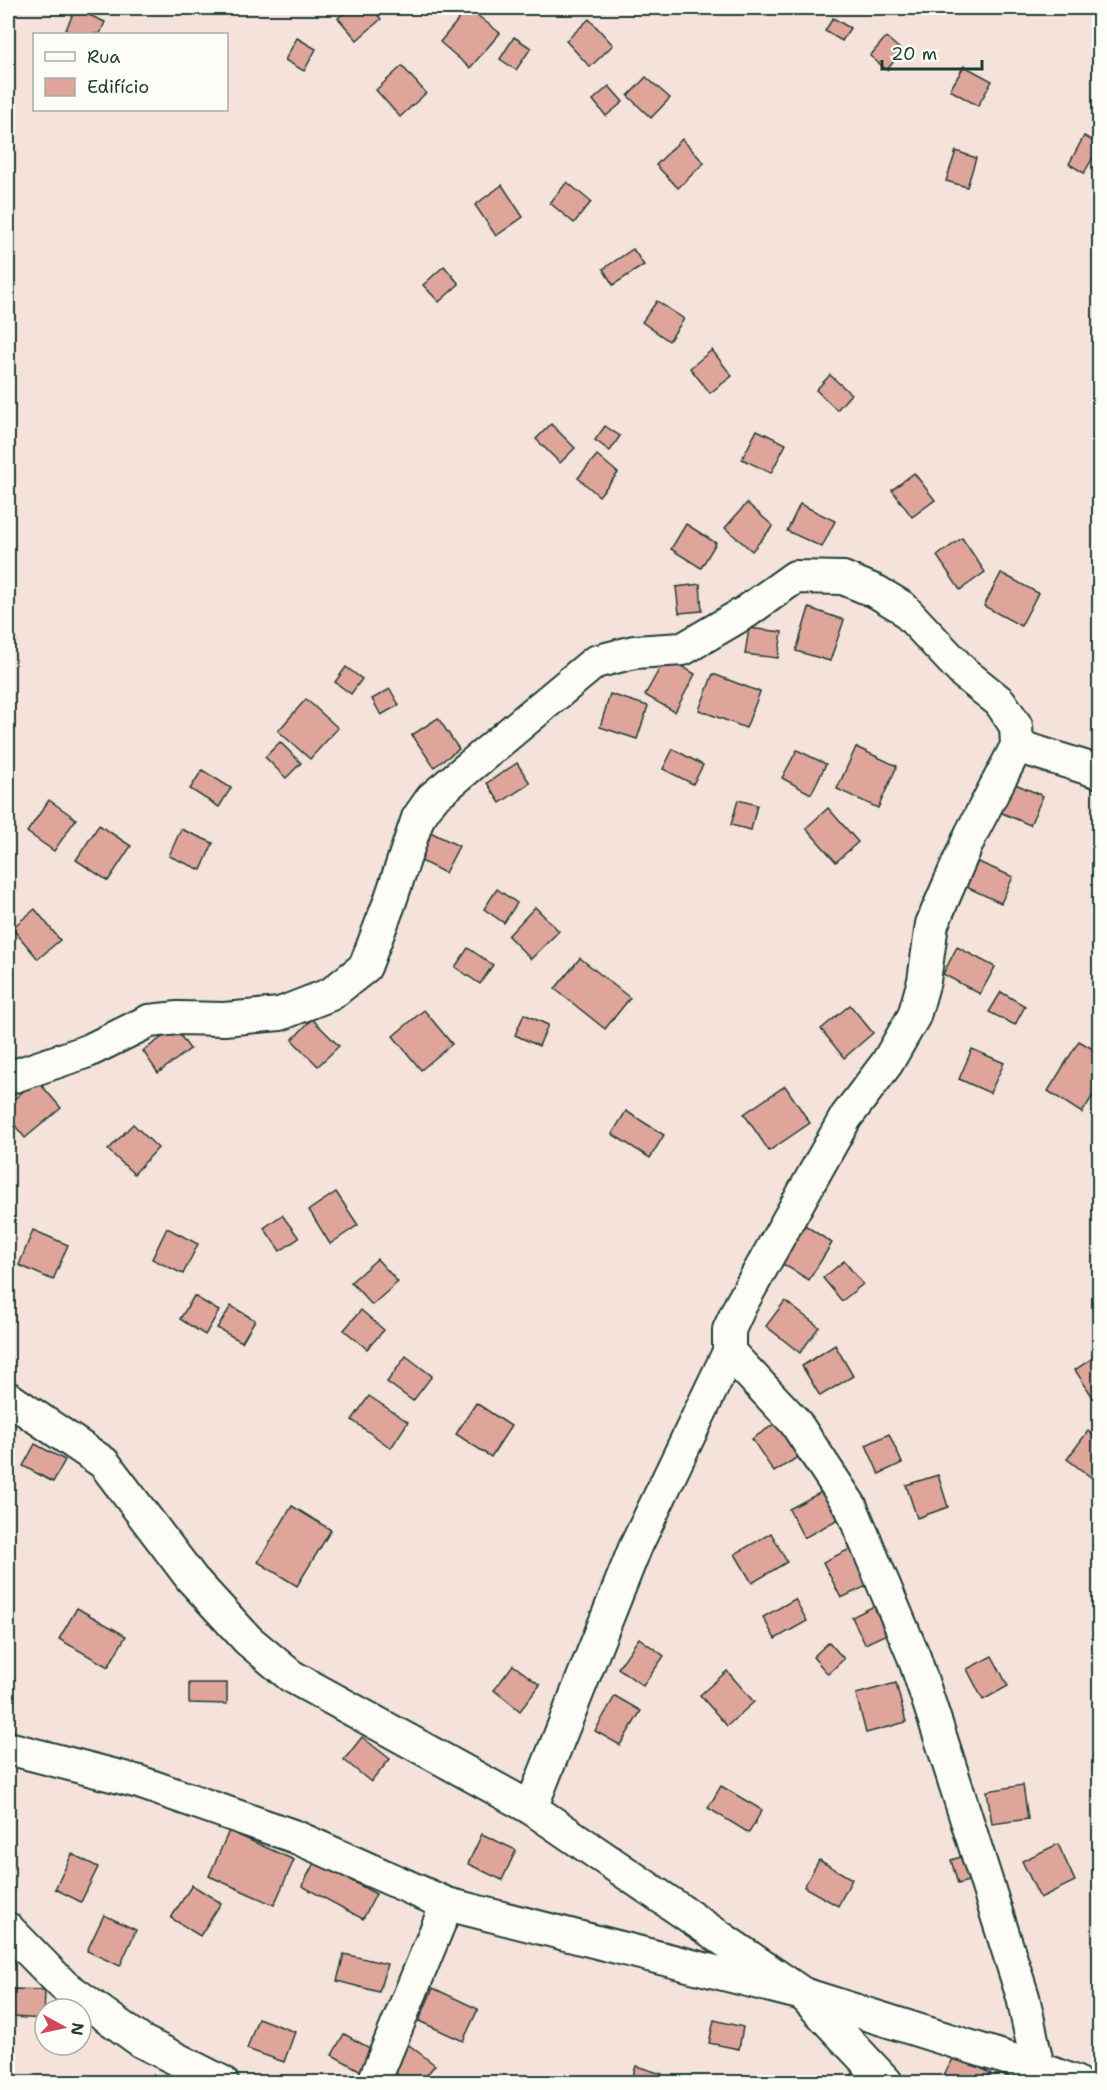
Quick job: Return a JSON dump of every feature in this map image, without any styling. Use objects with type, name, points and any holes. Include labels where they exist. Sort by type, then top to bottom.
[{"type":"street","points":[[8,1078],[88,1051],[149,1021],[178,1018],[224,1019],[280,1014],[331,994],[365,967],[418,818],[432,798],[595,662],[634,652],[682,649],[746,612],[795,578],[843,578],[878,592],[902,607],[964,673],[1000,702],[1016,726],[1017,746],[971,834],[932,924],[924,981],[914,1016],[887,1063],[846,1117],[740,1306],[729,1330],[729,1352],[635,1548],[531,1808]]},
{"type":"street","points":[[1017,746],[1100,772]]},
{"type":"street","points":[[729,1352],[795,1422],[851,1508],[914,1657],[1023,1997],[1038,2068]]},
{"type":"street","points":[[8,1398],[104,1463],[192,1579],[248,1640],[291,1676],[531,1808],[803,1994],[886,2082]]},
{"type":"street","points":[[8,1748],[139,1782],[285,1833],[447,1904],[803,1994],[1038,2068],[1075,2082]]},
{"type":"street","points":[[374,2082],[447,1904]]},
{"type":"street","points":[[8,1929],[63,1986],[141,2041],[222,2082]]},
{"type":"building","points":[[351,8],[371,8],[381,19],[357,40],[338,18]]},
{"type":"building","points":[[468,8],[500,33],[470,68],[440,42]]},
{"type":"building","points":[[75,9],[105,22],[100,33],[65,32]]},
{"type":"building","points":[[833,18],[850,28],[842,41],[825,31]]},
{"type":"building","points":[[589,19],[613,45],[590,67],[566,41]]},
{"type":"building","points":[[514,37],[531,48],[516,70],[500,59]]},
{"type":"building","points":[[886,37],[902,51],[887,70],[870,56]]},
{"type":"building","points":[[297,38],[316,49],[304,71],[285,60]]},
{"type":"building","points":[[402,66],[426,93],[400,117],[376,90]]},
{"type":"building","points":[[964,66],[992,81],[978,106],[950,90]]},
{"type":"building","points":[[646,77],[670,98],[651,118],[628,96]]},
{"type":"building","points":[[609,86],[623,102],[606,116],[593,100]]},
{"type":"building","points":[[1084,136],[1100,145],[1084,173],[1069,164]]},
{"type":"building","points":[[682,139],[704,163],[678,188],[656,165]]},
{"type":"building","points":[[956,151],[976,158],[967,187],[946,181]]},
{"type":"building","points":[[567,182],[591,202],[574,223],[550,203]]},
{"type":"building","points":[[502,185],[523,217],[496,236],[475,205]]},
{"type":"building","points":[[633,249],[644,265],[613,285],[603,269]]},
{"type":"building","points":[[444,266],[459,284],[439,302],[423,285]]},
{"type":"building","points":[[657,301],[684,319],[669,341],[642,322]]},
{"type":"building","points":[[712,350],[732,376],[710,393],[690,368]]},
{"type":"building","points":[[830,375],[851,394],[837,410],[816,390]]},
{"type":"building","points":[[551,424],[575,448],[560,463],[536,439]]},
{"type":"building","points":[[605,426],[620,436],[610,451],[595,440]]},
{"type":"building","points":[[757,430],[786,444],[771,473],[742,459]]},
{"type":"building","points":[[597,455],[618,473],[599,496],[578,478]]},
{"type":"building","points":[[914,473],[935,500],[912,517],[892,490]]},
{"type":"building","points":[[747,503],[773,526],[752,551],[725,528]]},
{"type":"building","points":[[800,504],[835,521],[822,547],[787,531]]},
{"type":"building","points":[[686,524],[716,543],[701,568],[671,549]]},
{"type":"building","points":[[962,538],[985,572],[960,590],[937,556]]},
{"type":"building","points":[[1001,573],[1038,593],[1021,626],[984,606]]},
{"type":"building","points":[[700,584],[702,611],[679,613],[676,587]]},
{"type":"building","points":[[809,608],[844,620],[830,661],[796,651]]},
{"type":"building","points":[[749,628],[782,632],[778,658],[745,654]]},
{"type":"building","points":[[666,657],[695,674],[675,712],[645,695]]},
{"type":"building","points":[[346,667],[362,679],[351,694],[335,682]]},
{"type":"building","points":[[713,674],[760,692],[746,728],[699,710]]},
{"type":"building","points":[[390,689],[399,705],[381,715],[372,699]]},
{"type":"building","points":[[610,694],[648,706],[637,739],[600,727]]},
{"type":"building","points":[[306,699],[338,728],[310,759],[278,731]]},
{"type":"building","points":[[438,718],[459,749],[434,767],[412,735]]},
{"type":"building","points":[[280,742],[301,763],[286,778],[265,757]]},
{"type":"building","points":[[856,747],[897,766],[878,808],[837,789]]},
{"type":"building","points":[[673,749],[703,765],[693,784],[663,769]]},
{"type":"building","points":[[797,750],[826,764],[811,794],[782,778]]},
{"type":"building","points":[[517,763],[530,783],[500,803],[487,783]]},
{"type":"building","points":[[202,770],[231,788],[219,807],[190,789]]},
{"type":"building","points":[[1013,783],[1043,796],[1030,825],[1000,812]]},
{"type":"building","points":[[49,800],[76,819],[54,851],[27,832]]},
{"type":"building","points":[[738,800],[757,805],[751,830],[731,825]]},
{"type":"building","points":[[828,808],[858,842],[836,862],[806,828]]},
{"type":"building","points":[[99,825],[131,846],[108,881],[76,860]]},
{"type":"building","points":[[181,829],[213,843],[201,870],[169,856]]},
{"type":"building","points":[[426,830],[459,846],[445,873],[413,857]]},
{"type":"building","points":[[974,860],[1013,877],[1001,903],[962,885]]},
{"type":"building","points":[[497,889],[517,903],[504,923],[484,909]]},
{"type":"building","points":[[535,907],[559,931],[531,959],[508,936]]},
{"type":"building","points":[[35,909],[60,940],[38,959],[12,928]]},
{"type":"building","points":[[957,947],[995,967],[980,994],[943,974]]},
{"type":"building","points":[[468,948],[493,965],[480,984],[455,967]]},
{"type":"building","points":[[580,958],[630,998],[605,1029],[555,989]]},
{"type":"building","points":[[1001,992],[1025,1006],[1015,1025],[989,1012]]},
{"type":"building","points":[[850,1005],[873,1033],[844,1058],[821,1029]]},
{"type":"building","points":[[424,1010],[452,1044],[421,1070],[393,1036]]},
{"type":"building","points":[[524,1014],[548,1025],[539,1046],[515,1035]]},
{"type":"building","points":[[312,1019],[339,1046],[318,1066],[292,1040]]},
{"type":"building","points":[[175,1028],[190,1049],[158,1073],[143,1051]]},
{"type":"building","points":[[1079,1041],[1100,1053],[1100,1084],[1082,1113],[1048,1091]]},
{"type":"building","points":[[972,1049],[1004,1063],[990,1093],[959,1079]]},
{"type":"building","points":[[37,1080],[61,1108],[25,1138],[8,1117],[8,1104]]},
{"type":"building","points":[[785,1086],[810,1123],[769,1151],[744,1114]]},
{"type":"building","points":[[626,1111],[664,1135],[650,1158],[612,1134]]},
{"type":"building","points":[[133,1124],[158,1148],[134,1174],[108,1150]]},
{"type":"building","points":[[336,1192],[358,1225],[330,1244],[309,1210]]},
{"type":"building","points":[[282,1215],[299,1238],[280,1251],[264,1228]]},
{"type":"building","points":[[797,1220],[832,1243],[809,1280],[773,1258]]},
{"type":"building","points":[[167,1228],[198,1244],[183,1274],[152,1259]]},
{"type":"building","points":[[33,1230],[68,1245],[53,1280],[19,1265]]},
{"type":"building","points":[[377,1259],[398,1282],[372,1305],[351,1282]]},
{"type":"building","points":[[844,1261],[863,1284],[842,1301],[823,1278]]},
{"type":"building","points":[[194,1296],[219,1311],[205,1335],[180,1319]]},
{"type":"building","points":[[785,1301],[819,1327],[800,1353],[766,1326]]},
{"type":"building","points":[[231,1306],[255,1320],[242,1342],[217,1328]]},
{"type":"building","points":[[361,1310],[384,1330],[367,1349],[344,1330]]},
{"type":"building","points":[[835,1345],[853,1376],[820,1396],[802,1366]]},
{"type":"building","points":[[1100,1353],[1100,1400],[1096,1402],[1075,1370]]},
{"type":"building","points":[[406,1356],[432,1376],[413,1401],[387,1382]]},
{"type":"building","points":[[369,1396],[408,1422],[391,1448],[352,1420]]},
{"type":"building","points":[[476,1403],[511,1426],[491,1457],[456,1434]]},
{"type":"building","points":[[776,1423],[798,1457],[774,1472],[752,1439]]},
{"type":"building","points":[[1088,1431],[1100,1440],[1100,1484],[1067,1459]]},
{"type":"building","points":[[889,1434],[902,1463],[879,1474],[866,1445]]},
{"type":"building","points":[[35,1444],[65,1460],[53,1482],[23,1466]]},
{"type":"building","points":[[938,1475],[948,1507],[917,1518],[906,1485]]},
{"type":"building","points":[[827,1489],[842,1517],[804,1538],[789,1509]]},
{"type":"building","points":[[292,1506],[331,1530],[297,1586],[258,1562]]},
{"type":"building","points":[[771,1533],[787,1562],[752,1583],[735,1554]]},
{"type":"building","points":[[854,1547],[871,1584],[841,1598],[823,1562]]},
{"type":"building","points":[[795,1599],[807,1621],[775,1639],[763,1617]]},
{"type":"building","points":[[878,1604],[891,1632],[865,1644],[852,1617]]},
{"type":"building","points":[[77,1608],[126,1636],[108,1667],[59,1639]]},
{"type":"building","points":[[639,1638],[664,1656],[643,1686],[618,1668]]},
{"type":"building","points":[[829,1642],[844,1659],[828,1674],[813,1657]]},
{"type":"building","points":[[992,1656],[1008,1686],[983,1700],[967,1669]]},
{"type":"building","points":[[513,1665],[540,1685],[520,1711],[494,1690]]},
{"type":"building","points":[[727,1671],[754,1702],[727,1726],[700,1695]]},
{"type":"building","points":[[189,1683],[227,1683],[227,1704],[189,1703]]},
{"type":"building","points":[[896,1683],[906,1722],[866,1733],[856,1694]]},
{"type":"building","points":[[615,1696],[641,1711],[620,1745],[595,1731]]},
{"type":"building","points":[[362,1737],[390,1759],[371,1782],[344,1760]]},
{"type":"building","points":[[1023,1785],[1028,1819],[992,1824],[987,1791]]},
{"type":"building","points":[[721,1786],[762,1810],[749,1833],[708,1808]]},
{"type":"building","points":[[229,1831],[294,1860],[274,1905],[209,1876]]},
{"type":"building","points":[[482,1834],[516,1850],[502,1880],[468,1864]]},
{"type":"building","points":[[1058,1844],[1075,1881],[1040,1898],[1022,1861]]},
{"type":"building","points":[[72,1854],[98,1867],[81,1902],[55,1889]]},
{"type":"building","points":[[971,1854],[978,1878],[958,1884],[951,1860]]},
{"type":"building","points":[[819,1860],[852,1879],[838,1906],[804,1887]]},
{"type":"building","points":[[315,1861],[376,1894],[363,1919],[302,1886]]},
{"type":"building","points":[[192,1885],[221,1903],[200,1936],[171,1918]]},
{"type":"building","points":[[104,1915],[136,1930],[120,1966],[87,1951]]},
{"type":"building","points":[[344,1954],[387,1964],[379,1992],[337,1981]]},
{"type":"building","points":[[433,1988],[478,2009],[463,2041],[419,2021]]},
{"type":"building","points":[[13,1989],[45,1990],[45,1997],[33,1997],[33,2018],[12,2017]]},
{"type":"building","points":[[258,2018],[295,2032],[284,2062],[247,2049]]},
{"type":"building","points":[[714,2020],[743,2027],[739,2049],[709,2043]]},
{"type":"building","points":[[344,2034],[375,2051],[363,2072],[332,2055]]},
{"type":"building","points":[[409,2045],[435,2065],[421,2082],[407,2082],[391,2069]]},
{"type":"building","points":[[956,2054],[991,2074],[987,2082],[940,2082]]},
{"type":"building","points":[[636,2066],[662,2074],[659,2082],[631,2082]]},
{"type":"building","points":[[855,2071],[870,2082],[845,2082]]}]
